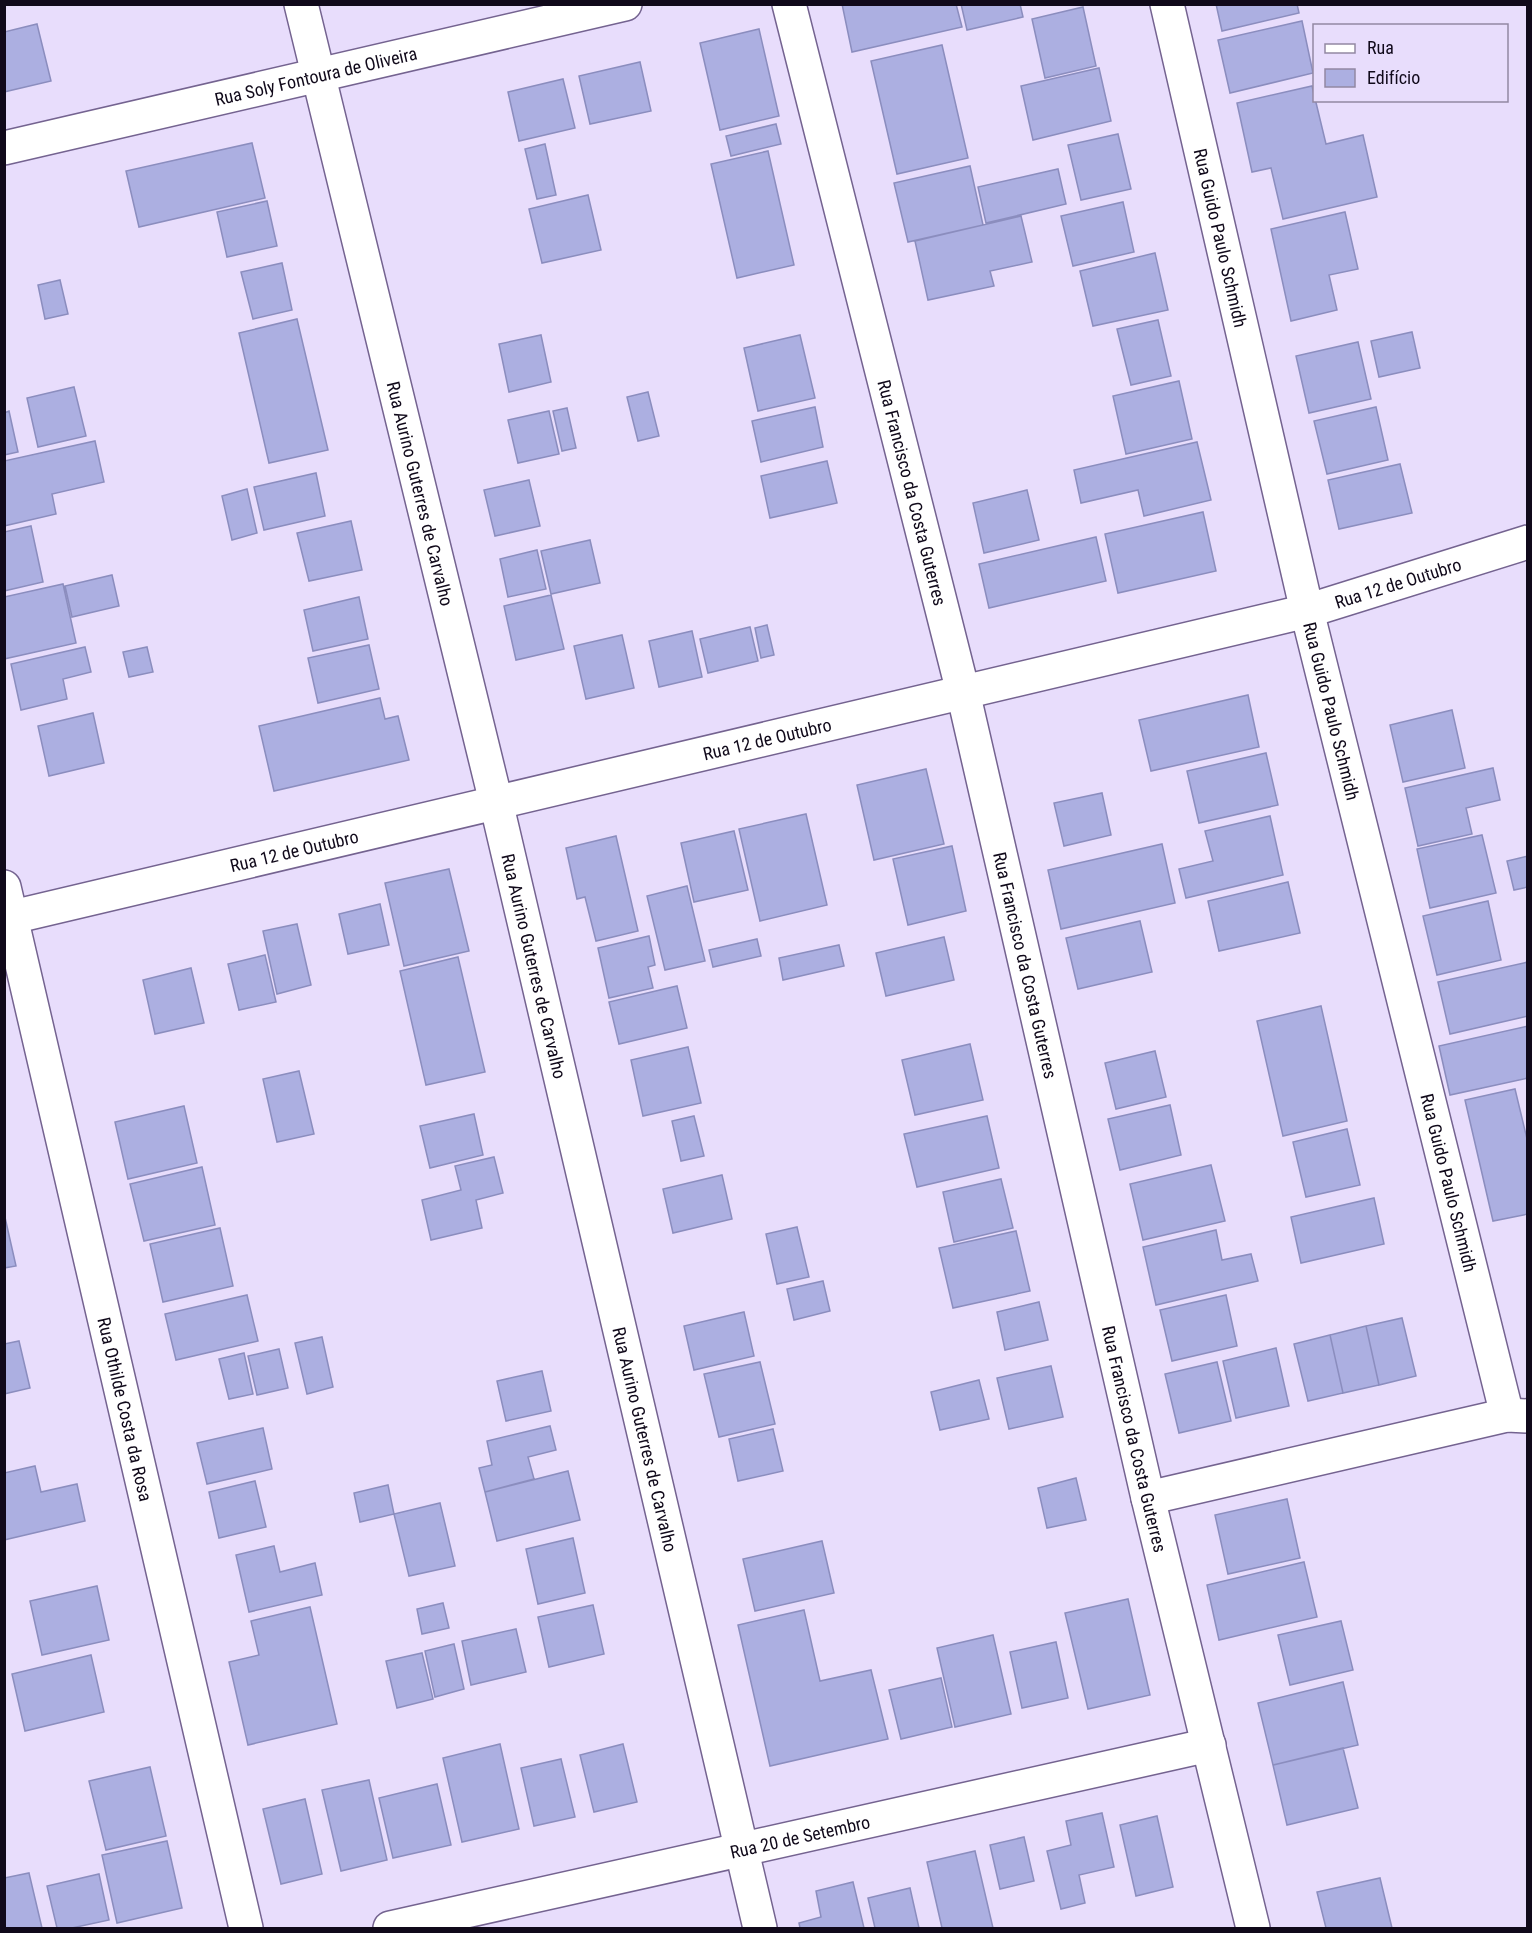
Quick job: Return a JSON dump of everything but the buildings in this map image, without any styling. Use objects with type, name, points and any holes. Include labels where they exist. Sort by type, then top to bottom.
[{"type":"street","name":"Rua Aurino Guterres de Carvalho","points":[[301,4],[496,802],[760,1929]]},
{"type":"street","name":"Rua Soly Fontoura de Oliveira","points":[[4,148],[625,4]]},
{"type":"street","name":"Rua Francisco da Costa Guterres","points":[[789,4],[963,692],[1148,1498],[1253,1929]]},
{"type":"street","name":"Rua Guido Paulo Schmidh","points":[[1167,4],[1307,610],[1517,1415]]},
{"type":"street","name":"Rua 12 de Outubro","points":[[7,908],[496,802],[1307,610],[1527,542]]},
{"type":"street","name":"Rua Othilde Costa da Rosa","points":[[7,908],[246,1929]]},
{"type":"street","points":[[1148,1498],[1517,1415]]},
{"type":"street","name":"Rua 20 de Setembro","points":[[390,1929],[1209,1745]]}]
